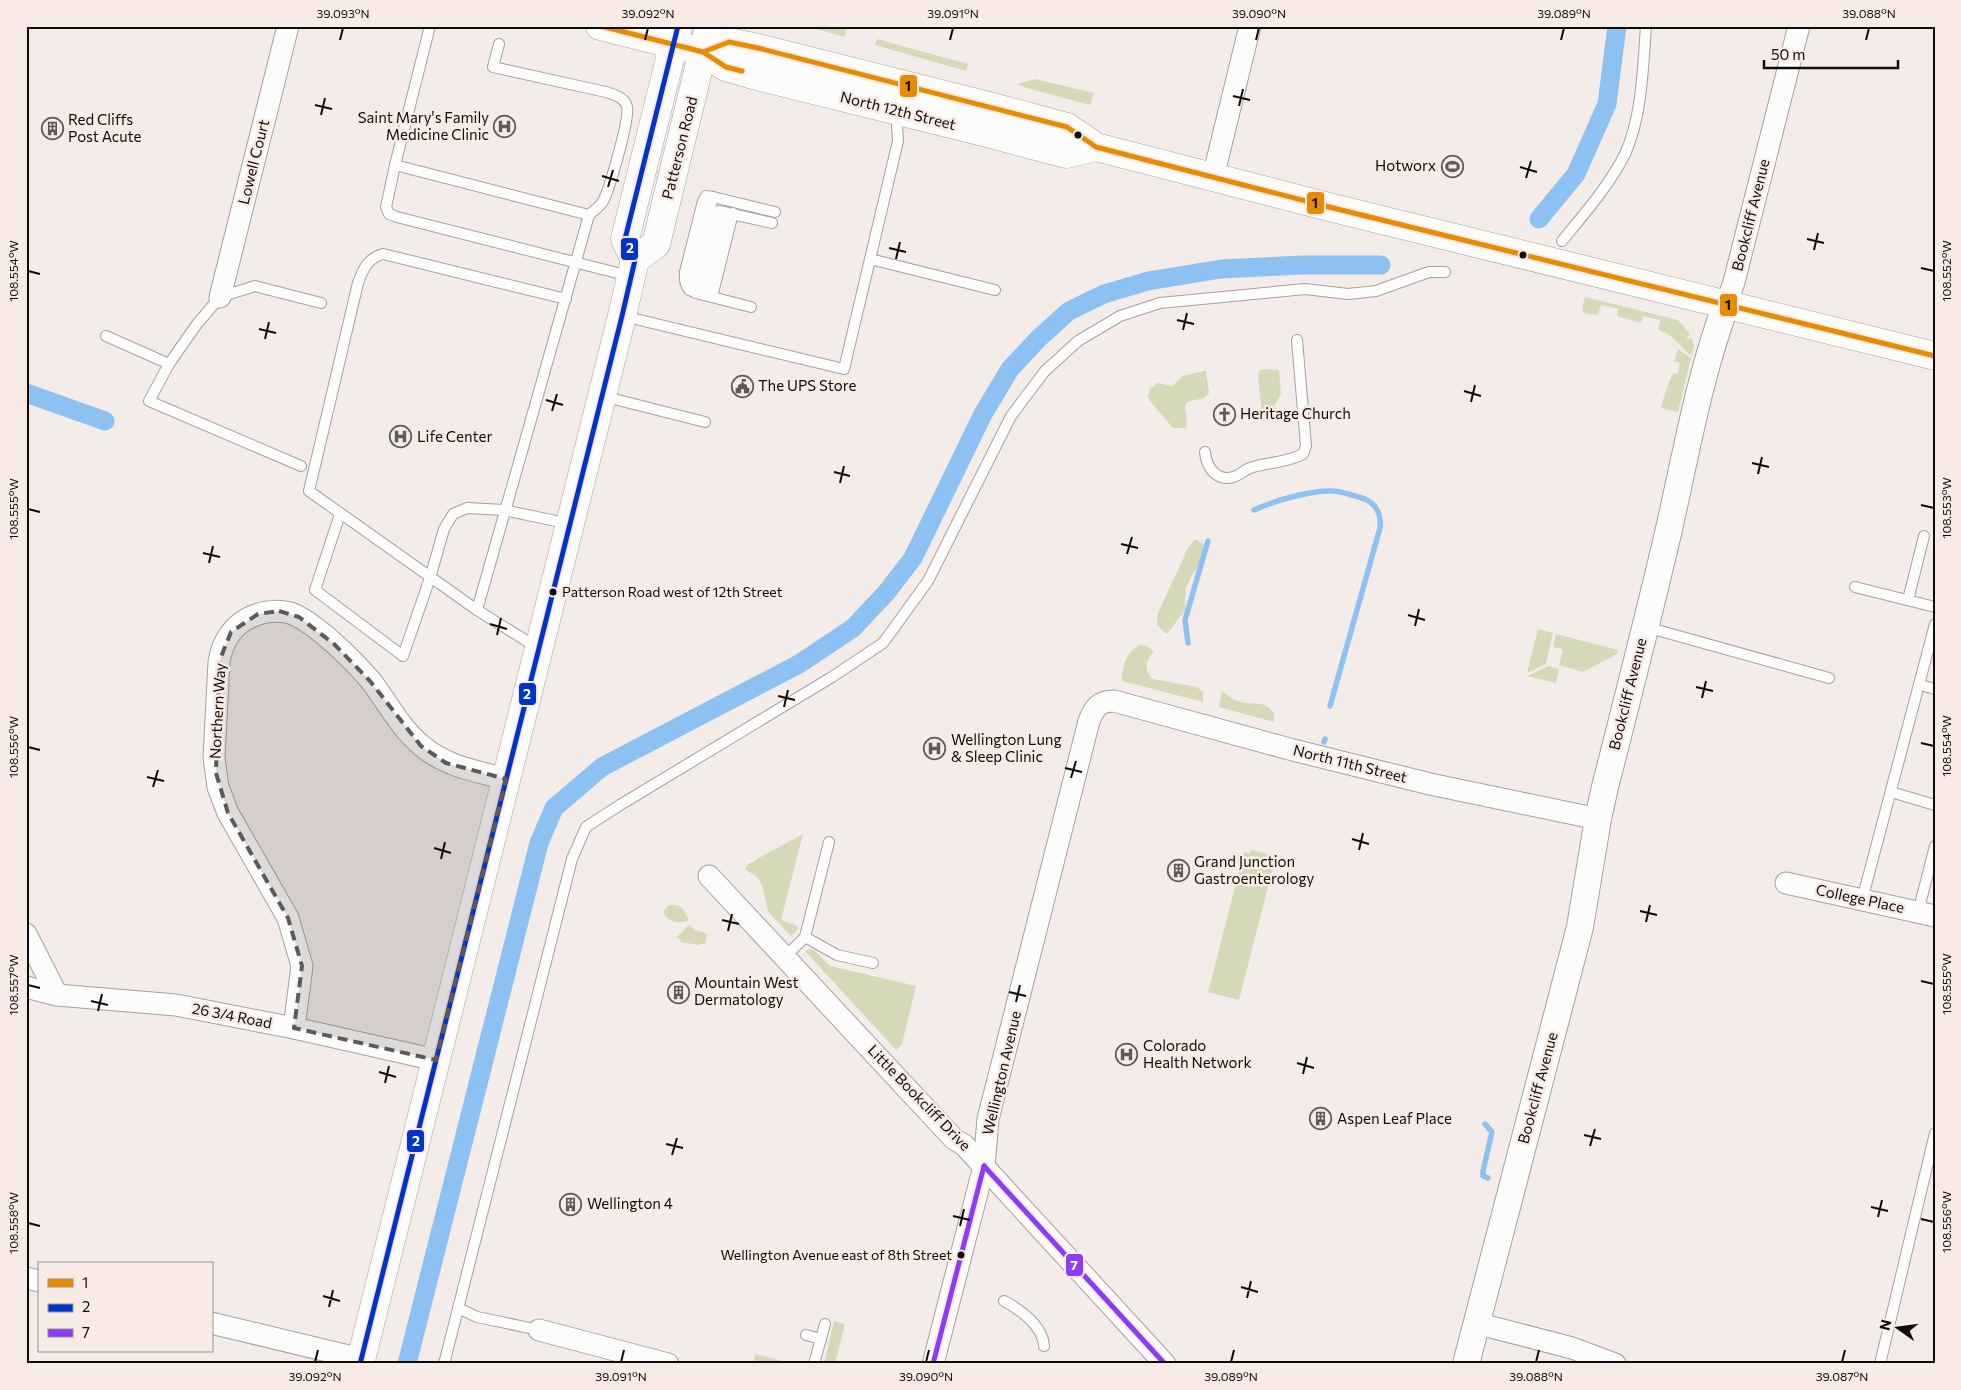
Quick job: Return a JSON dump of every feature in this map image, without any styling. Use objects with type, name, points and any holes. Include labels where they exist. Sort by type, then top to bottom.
[{"type":"main road","name":"North 12th Street","points":[[600,26],[706,39],[726,67],[899,98],[1066,154],[1096,147],[1935,356]]},
{"type":"main road","name":"Patterson Road","points":[[633,268],[625,239],[676,36]]},
{"type":"main road","name":"Patterson Road","points":[[633,268],[656,244],[706,39]]},
{"type":"main road","points":[[361,1362],[633,268]]},
{"type":"street","name":"Lowell Court","points":[[220,297],[288,26]]},
{"type":"street","points":[[1213,177],[1250,26]]},
{"type":"street","name":"Bookcliff Avenue","points":[[1466,1364],[1580,927],[1598,819],[1695,414],[1715,334],[1734,282],[1799,26]]},
{"type":"street","name":"Northern Way","points":[[294,1028],[302,966],[300,956],[288,918],[228,813],[218,787],[214,758],[219,662],[221,652],[231,632],[239,624],[258,614],[279,611],[299,617],[334,644],[370,681],[408,732],[421,746],[446,763],[506,779]]},
{"type":"street","name":"North 11th Street","points":[[1104,701],[1114,701],[1293,750],[1430,784],[1598,819]]},
{"type":"street","name":"Wellington Avenue","points":[[933,1364],[984,1166],[988,1119],[1088,721],[1094,708],[1104,701]]},
{"type":"street","name":"Little Bookcliff Drive","points":[[709,876],[954,1139],[964,1145],[984,1166],[1165,1364]]},
{"type":"street","name":"College Place","points":[[1786,883],[1926,914]]},
{"type":"street","points":[[26,934],[57,995]]},
{"type":"street","name":"26 3/4 Road","points":[[26,987],[57,995],[176,1006],[294,1028],[436,1060]]},
{"type":"street","points":[[212,1322],[361,1362]]},
{"type":"street","points":[[1476,1323],[1572,1348],[1615,1364]]},
{"type":"street","points":[[539,1330],[668,1364]]},
{"type":"lane","points":[[430,26],[386,207],[390,214],[576,261],[633,268]]},
{"type":"lane","points":[[1562,241],[1610,180],[1625,154],[1636,118],[1646,26]]},
{"type":"lane","points":[[477,610],[589,215],[602,202],[609,187],[626,120],[627,107],[622,98],[606,92],[493,67],[499,44]]},
{"type":"lane","points":[[622,316],[844,369],[898,141],[899,98]]},
{"type":"lane","points":[[395,165],[589,215]]},
{"type":"lane","points":[[751,307],[700,294],[684,282],[685,272],[703,201],[706,196],[713,196],[775,212]]},
{"type":"lane","points":[[700,294],[718,211],[772,223]]},
{"type":"lane","points":[[700,294],[729,213]]},
{"type":"lane","points":[[539,648],[477,610],[430,578],[309,491],[358,283],[364,268],[375,256],[383,254],[566,299]]},
{"type":"lane","points":[[870,259],[995,290]]},
{"type":"lane","points":[[444,1364],[572,859],[586,828],[620,805],[832,677],[883,643],[928,581],[1011,416],[1045,371],[1078,341],[1120,316],[1160,303],[1305,289],[1348,294],[1376,291],[1429,272],[1445,272]]},
{"type":"lane","points":[[301,466],[149,401],[169,364],[197,324],[220,297],[255,286],[321,303]]},
{"type":"lane","points":[[106,336],[169,364]]},
{"type":"lane","points":[[1205,452],[1206,461],[1211,470],[1221,477],[1232,478],[1249,468],[1287,462],[1304,454],[1306,446],[1297,340]]},
{"type":"lane","points":[[602,396],[705,422]]},
{"type":"lane","points":[[340,514],[315,590],[402,656],[430,578],[444,529],[454,514],[467,508],[504,510],[570,524]]},
{"type":"lane","points":[[1908,600],[1924,536]]},
{"type":"lane","points":[[1855,587],[1935,607]]},
{"type":"lane","points":[[1862,900],[1935,624]]},
{"type":"lane","points":[[1645,627],[1829,678]]},
{"type":"lane","points":[[1920,685],[1935,689]]},
{"type":"lane","points":[[1891,792],[1935,805]]},
{"type":"lane","points":[[785,957],[805,937],[829,842]]},
{"type":"lane","points":[[1926,914],[1935,846]]},
{"type":"lane","points":[[805,937],[837,955],[873,964]]},
{"type":"lane","points":[[1880,1364],[1935,1133]]},
{"type":"lane","points":[[1004,1300],[1019,1309],[1042,1333],[1044,1346]]},
{"type":"lane","points":[[458,1308],[477,1317],[539,1330]]},
{"type":"lane","points":[[814,1364],[825,1324]]},
{"type":"lane","points":[[806,1335],[821,1339]]},
{"type":"highlighted area","points":[[279,611],[299,617],[334,644],[370,681],[421,746],[446,763],[506,779],[436,1060],[294,1028],[302,966],[288,918],[228,813],[216,773],[219,662],[231,632],[258,614]]},
{"type":"green space","points":[[806,26],[847,26],[845,37]]},
{"type":"green space","points":[[877,39],[968,64],[966,71],[875,45]]},
{"type":"green space","points":[[1035,79],[1094,93],[1090,105],[1017,84]]},
{"type":"green space","points":[[1585,297],[1678,320],[1690,334],[1686,339],[1692,338],[1694,346],[1691,356],[1671,336],[1658,329],[1660,320],[1643,316],[1641,323],[1617,316],[1618,309],[1601,305],[1598,315],[1583,313],[1582,308]]},
{"type":"green space","points":[[1678,349],[1691,358],[1678,412],[1661,408],[1673,373],[1678,374],[1680,363],[1674,361]]},
{"type":"green space","points":[[1263,369],[1279,370],[1281,394],[1273,408],[1269,409],[1271,421],[1263,422],[1258,376],[1259,371]]},
{"type":"green space","points":[[1206,371],[1209,393],[1204,398],[1186,403],[1186,428],[1173,428],[1150,401],[1148,397],[1150,389],[1157,383],[1172,386],[1183,376]]},
{"type":"green space","points":[[1195,539],[1203,544],[1204,551],[1200,564],[1186,588],[1185,610],[1167,634],[1158,625],[1158,613],[1188,548]]},
{"type":"green space","points":[[1538,629],[1553,633],[1546,664],[1527,673]]},
{"type":"green space","points":[[1556,634],[1618,650],[1617,654],[1583,672],[1559,665],[1563,649],[1553,647]]},
{"type":"green space","points":[[1140,645],[1154,651],[1147,665],[1148,672],[1153,679],[1197,687],[1203,692],[1203,702],[1122,681],[1123,670],[1128,656]]},
{"type":"green space","points":[[1549,666],[1559,669],[1556,683],[1527,676]]},
{"type":"green space","points":[[1222,692],[1238,701],[1264,705],[1274,714],[1274,722],[1219,707]]},
{"type":"green space","points":[[803,834],[781,920],[797,926],[798,929],[791,936],[768,912],[762,885],[757,877],[745,869],[748,864]]},
{"type":"green space","points":[[1251,850],[1276,856],[1239,1000],[1208,992],[1244,852],[1250,854]]},
{"type":"green space","points":[[669,905],[680,907],[689,920],[678,922],[665,916],[663,912]]},
{"type":"green space","points":[[689,925],[695,930],[706,934],[707,939],[705,943],[698,945],[681,942],[680,939],[676,938]]},
{"type":"green space","points":[[809,949],[814,950],[830,966],[916,986],[902,1044],[896,1050],[805,951]]},
{"type":"green space","points":[[834,1321],[845,1324],[835,1364],[824,1364]]},
{"type":"green space","points":[[755,1354],[795,1364],[753,1364]]},
{"type":"waterway","points":[[1539,219],[1576,174],[1607,104],[1617,26]]},
{"type":"waterway","points":[[407,1364],[539,843],[554,808],[602,767],[799,664],[853,628],[886,593],[913,558],[983,414],[1010,369],[1038,339],[1069,311],[1104,294],[1148,281],[1221,269],[1303,265],[1381,265]]},
{"type":"waterway","points":[[26,393],[105,421]]},
{"type":"waterway","points":[[1254,510],[1292,497],[1314,492],[1333,491],[1367,500],[1378,511],[1380,528],[1330,706]]},
{"type":"waterway","points":[[1188,643],[1185,620],[1208,541]]},
{"type":"waterway","points":[[1485,1124],[1492,1132],[1483,1171],[1483,1176],[1488,1178]]},
{"type":"transit line","name":"1","points":[[601,26],[703,52],[726,67],[742,71]]},
{"type":"transit line","name":"2","points":[[360,1364],[622,316],[635,260],[625,239],[678,26]]},
{"type":"transit line","name":"1","points":[[703,52],[729,42],[758,48],[1067,127],[1096,147],[1333,208],[1935,356]]},
{"type":"transit line","name":"7","points":[[984,1166],[1165,1364]]},
{"type":"transit line","name":"7","points":[[933,1364],[984,1166]]},
{"type":"place","name":"Saint Mary's Family Medicine Clinic","points":[[505,127]]},
{"type":"place","name":"Red Cliffs Post Acute","points":[[52,129]]},
{"type":"place","name":"Hotworx","points":[[1452,166]]},
{"type":"place","name":"The UPS Store","points":[[742,386]]},
{"type":"place","name":"Heritage Church","points":[[1224,414]]},
{"type":"place","name":"Life Center","points":[[401,437]]},
{"type":"place","name":"Patterson Road west of 12th Street","points":[[553,592]]},
{"type":"place","name":"Wellington Lung & Sleep Clinic","points":[[935,749]]},
{"type":"place","name":"Grand Junction Gastroenterology","points":[[1178,871]]},
{"type":"place","name":"Mountain West Dermatology","points":[[678,992]]},
{"type":"place","name":"Colorado Health Network","points":[[1127,1055]]},
{"type":"place","name":"Aspen Leaf Place","points":[[1321,1119]]},
{"type":"place","name":"Wellington 4","points":[[571,1204]]},
{"type":"place","name":"Wellington Avenue east of 8th Street","points":[[961,1255]]}]
